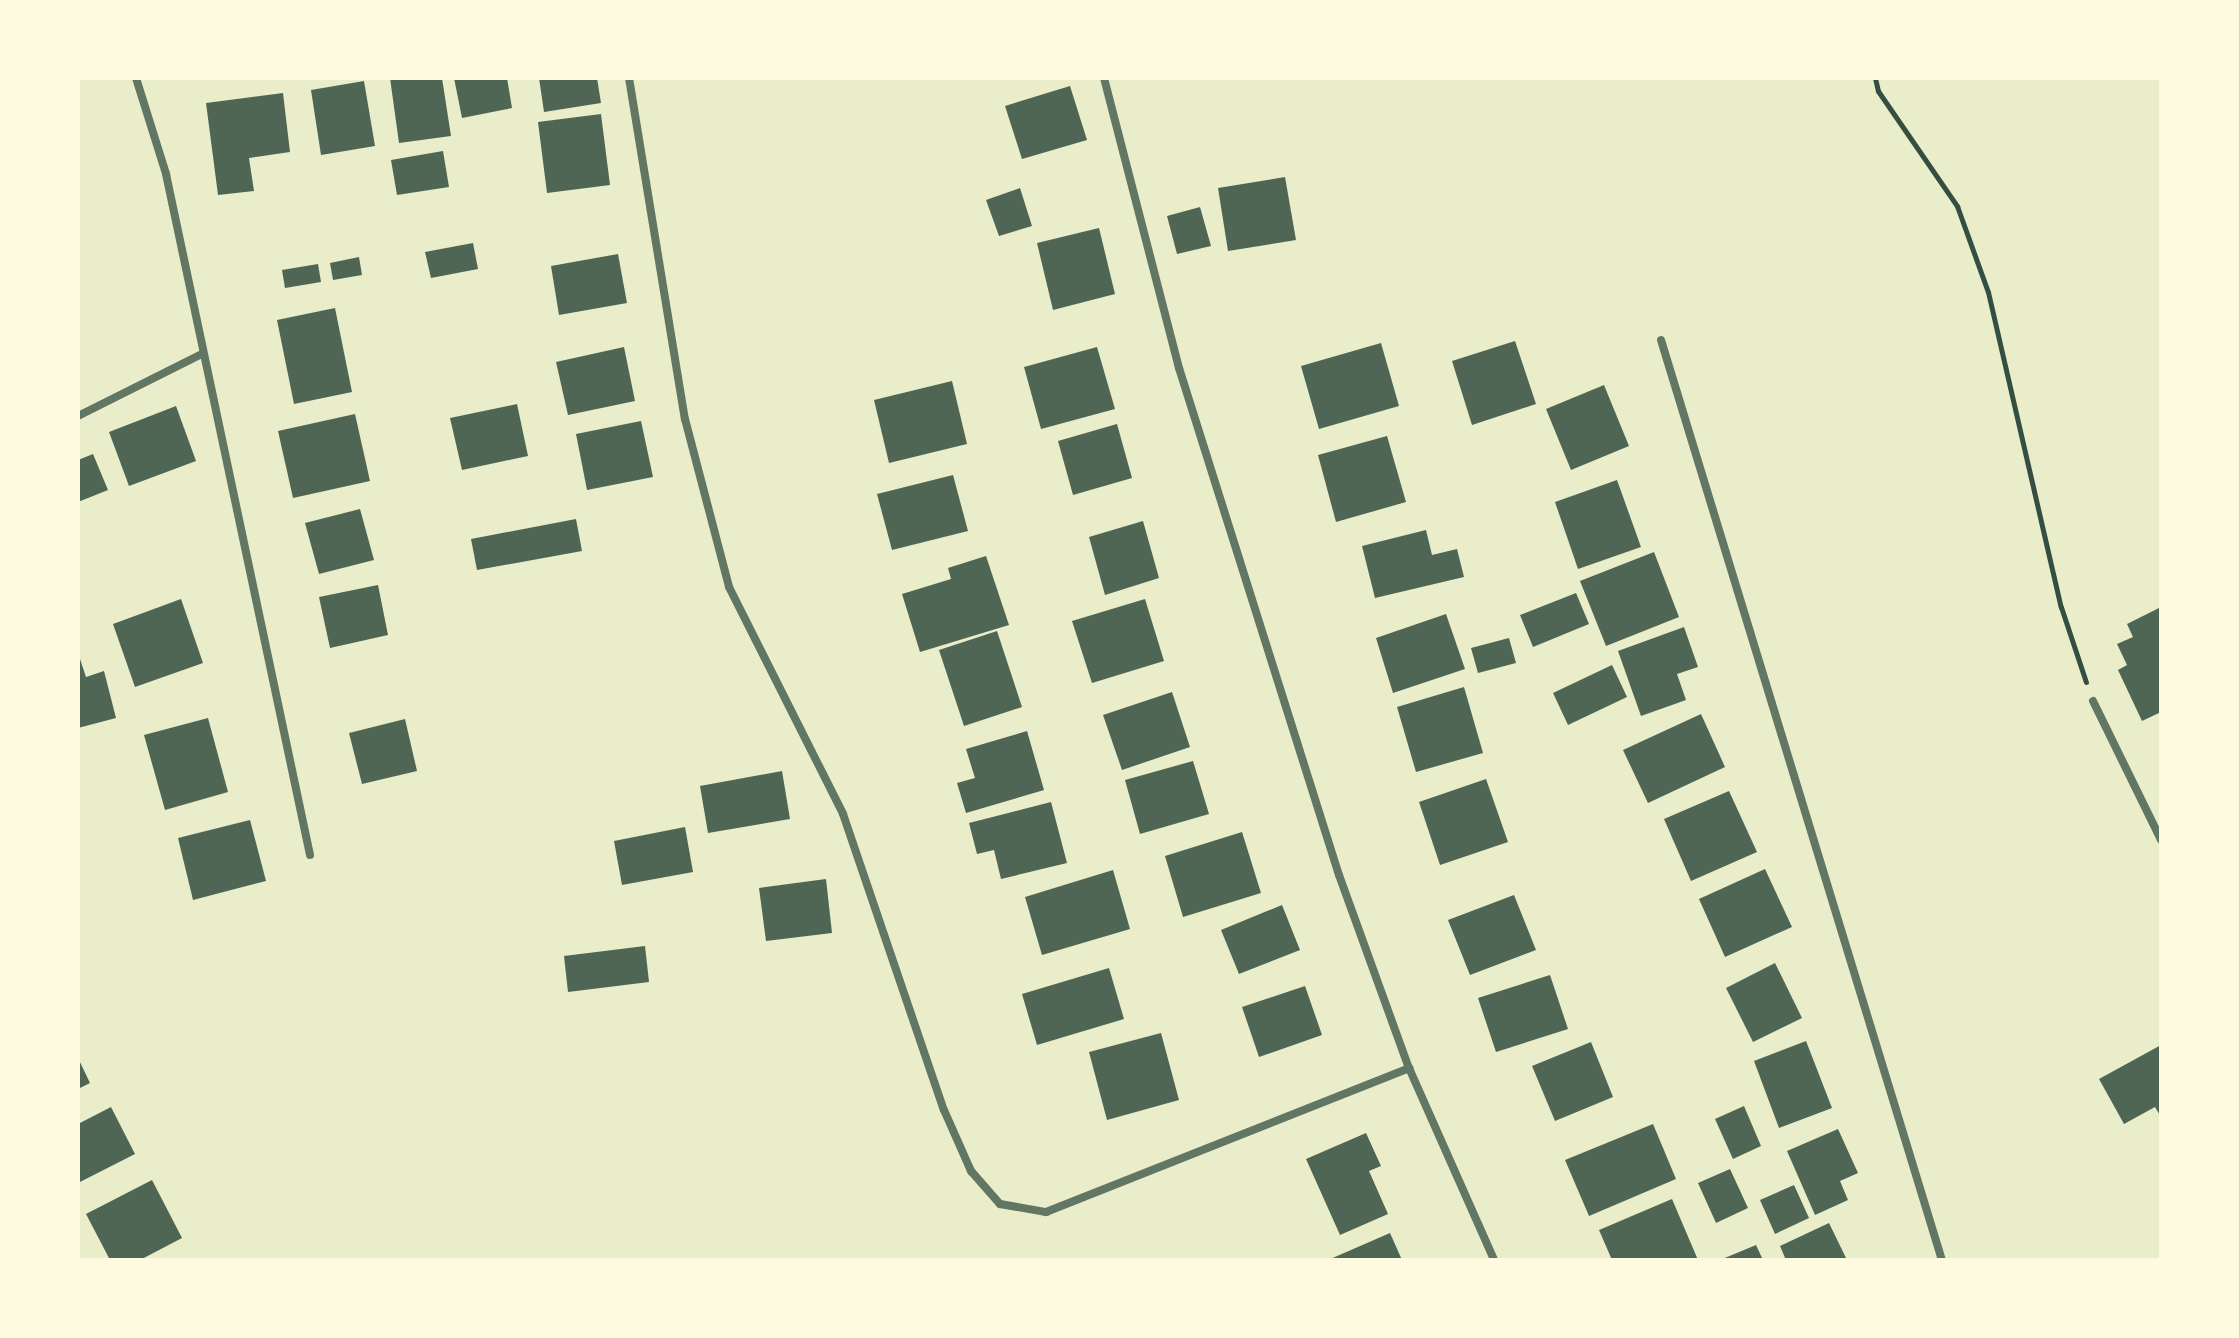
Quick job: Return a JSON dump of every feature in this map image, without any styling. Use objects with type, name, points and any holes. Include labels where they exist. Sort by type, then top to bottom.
[{"type":"street","points":[[136,78],[166,174],[310,855]]},
{"type":"street","points":[[629,78],[685,419],[729,587],[843,814],[944,1110],[971,1171],[1000,1204],[1046,1212],[1409,1068]]},
{"type":"street","points":[[1104,78],[1158,292],[1221,506],[1339,875],[1409,1068],[1494,1260]]},
{"type":"street","points":[[1661,340],[1942,1260]]},
{"type":"street","points":[[78,416],[202,354]]},
{"type":"street","points":[[2093,701],[2161,840]]},
{"type":"path","points":[[1875,78],[1878,91],[1957,206],[1988,292],[2061,607],[2093,701]]},
{"type":"building","points":[[390,78],[442,78],[451,136],[399,143]]},
{"type":"building","points":[[454,78],[507,78],[512,108],[462,118]]},
{"type":"building","points":[[539,78],[597,78],[601,103],[544,112]]},
{"type":"building","points":[[364,81],[375,146],[321,155],[311,90]]},
{"type":"building","points":[[1070,86],[1087,140],[1022,159],[1005,106]]},
{"type":"building","points":[[283,93],[290,152],[249,158],[254,191],[218,195],[206,103]]},
{"type":"building","points":[[601,114],[610,185],[547,193],[538,122]]},
{"type":"building","points":[[443,151],[449,187],[397,195],[391,160]]},
{"type":"building","points":[[1285,177],[1296,240],[1228,251],[1218,188]]},
{"type":"building","points":[[1020,188],[1032,226],[999,236],[986,200]]},
{"type":"building","points":[[1200,207],[1211,246],[1177,254],[1167,216]]},
{"type":"building","points":[[1099,228],[1115,294],[1053,310],[1037,243]]},
{"type":"building","points":[[473,243],[478,269],[431,278],[425,252]]},
{"type":"building","points":[[618,254],[627,303],[559,315],[551,266]]},
{"type":"building","points":[[359,257],[362,275],[333,280],[330,263]]},
{"type":"building","points":[[318,264],[321,282],[285,288],[282,270]]},
{"type":"building","points":[[335,308],[352,392],[294,404],[277,320]]},
{"type":"building","points":[[1515,341],[1536,404],[1472,425],[1452,361]]},
{"type":"building","points":[[1381,343],[1399,406],[1319,429],[1301,366]]},
{"type":"building","points":[[624,347],[635,401],[568,415],[556,362]]},
{"type":"building","points":[[1097,347],[1115,409],[1041,429],[1024,367]]},
{"type":"building","points":[[952,381],[967,444],[889,463],[874,400]]},
{"type":"building","points":[[1604,385],[1629,446],[1571,470],[1546,409]]},
{"type":"building","points":[[517,404],[528,456],[462,470],[450,418]]},
{"type":"building","points":[[176,406],[196,461],[129,486],[109,432]]},
{"type":"building","points":[[355,414],[370,481],[293,498],[278,431]]},
{"type":"building","points":[[641,421],[653,477],[587,490],[576,434]]},
{"type":"building","points":[[1117,424],[1132,478],[1073,495],[1058,441]]},
{"type":"building","points":[[1387,436],[1406,502],[1336,522],[1318,455]]},
{"type":"building","points":[[93,454],[108,490],[78,502],[78,460]]},
{"type":"building","points":[[953,475],[968,531],[892,550],[877,494]]},
{"type":"building","points":[[1617,480],[1641,547],[1578,569],[1555,502]]},
{"type":"building","points":[[360,509],[374,560],[319,574],[305,523]]},
{"type":"building","points":[[576,519],[582,551],[477,570],[471,539]]},
{"type":"building","points":[[1143,521],[1159,578],[1105,595],[1089,537]]},
{"type":"building","points":[[1426,530],[1432,555],[1457,549],[1464,577],[1375,598],[1362,546]]},
{"type":"building","points":[[1654,552],[1679,617],[1606,646],[1580,581]]},
{"type":"building","points":[[986,556],[1009,625],[920,652],[902,594],[951,579],[948,568]]},
{"type":"building","points":[[378,585],[388,635],[330,648],[319,597]]},
{"type":"building","points":[[1576,593],[1589,624],[1533,647],[1520,615]]},
{"type":"building","points":[[181,599],[203,663],[135,687],[113,624]]},
{"type":"building","points":[[1145,599],[1164,661],[1092,683],[1072,621]]},
{"type":"building","points":[[2161,607],[2161,712],[2142,721],[2118,670],[2127,665],[2117,644],[2133,637],[2127,624]]},
{"type":"building","points":[[1446,614],[1465,669],[1393,693],[1376,638]]},
{"type":"building","points":[[1684,627],[1698,667],[1677,674],[1686,700],[1641,716],[1618,651]]},
{"type":"building","points":[[997,631],[1022,707],[964,726],[939,650]]},
{"type":"building","points":[[1509,638],[1516,663],[1478,673],[1471,648]]},
{"type":"building","points":[[78,653],[86,677],[104,671],[116,718],[78,728]]},
{"type":"building","points":[[1612,665],[1627,697],[1568,725],[1553,693]]},
{"type":"building","points":[[1464,687],[1483,753],[1416,772],[1397,707]]},
{"type":"building","points":[[1172,692],[1190,747],[1122,770],[1103,715]]},
{"type":"building","points":[[1701,714],[1725,767],[1648,803],[1623,750]]},
{"type":"building","points":[[208,718],[228,792],[165,810],[144,735]]},
{"type":"building","points":[[405,719],[417,771],[362,784],[349,733]]},
{"type":"building","points":[[1027,731],[1044,790],[966,813],[957,783],[975,778],[966,749]]},
{"type":"building","points":[[1193,761],[1209,814],[1140,834],[1125,780]]},
{"type":"building","points":[[782,771],[790,819],[708,833],[700,786]]},
{"type":"building","points":[[1486,779],[1508,842],[1440,865],[1419,802]]},
{"type":"building","points":[[1729,791],[1757,852],[1691,881],[1664,819]]},
{"type":"building","points":[[1051,802],[1067,863],[1001,879],[994,850],[977,854],[969,823]]},
{"type":"building","points":[[250,820],[266,881],[193,900],[178,838]]},
{"type":"building","points":[[685,827],[693,872],[622,885],[614,841]]},
{"type":"building","points":[[1242,832],[1261,893],[1183,917],[1165,856]]},
{"type":"building","points":[[1765,869],[1792,927],[1725,957],[1699,899]]},
{"type":"building","points":[[1113,870],[1130,929],[1042,955],[1025,897]]},
{"type":"building","points":[[826,879],[832,933],[766,941],[759,888]]},
{"type":"building","points":[[1514,895],[1536,950],[1470,975],[1448,920]]},
{"type":"building","points":[[1282,905],[1300,950],[1239,974],[1221,930]]},
{"type":"building","points":[[645,946],[649,982],[568,992],[564,956]]},
{"type":"building","points":[[1775,963],[1802,1018],[1753,1042],[1726,988]]},
{"type":"building","points":[[1109,968],[1124,1019],[1037,1045],[1022,994]]},
{"type":"building","points":[[1550,975],[1568,1029],[1496,1052],[1478,998]]},
{"type":"building","points":[[1305,986],[1322,1035],[1259,1057],[1242,1007]]},
{"type":"building","points":[[1161,1033],[1179,1100],[1107,1120],[1089,1052]]},
{"type":"building","points":[[1806,1041],[1832,1108],[1779,1128],[1754,1061]]},
{"type":"building","points":[[1591,1042],[1613,1097],[1555,1121],[1532,1066]]},
{"type":"building","points":[[2161,1045],[2161,1117],[2155,1107],[2124,1124],[2099,1079]]},
{"type":"building","points":[[78,1058],[90,1083],[78,1089]]},
{"type":"building","points":[[1744,1106],[1761,1146],[1733,1159],[1715,1119]]},
{"type":"building","points":[[111,1107],[135,1154],[78,1183],[78,1124]]},
{"type":"building","points":[[1653,1124],[1676,1179],[1589,1216],[1565,1160]]},
{"type":"building","points":[[1838,1129],[1858,1173],[1840,1181],[1848,1200],[1815,1215],[1787,1151]]},
{"type":"building","points":[[1366,1133],[1381,1166],[1369,1171],[1388,1214],[1340,1235],[1306,1159]]},
{"type":"building","points":[[1730,1169],[1748,1208],[1716,1223],[1698,1183]]},
{"type":"building","points":[[152,1180],[182,1238],[140,1260],[110,1260],[86,1214]]},
{"type":"building","points":[[1794,1185],[1809,1218],[1775,1234],[1760,1200]]},
{"type":"building","points":[[1672,1199],[1698,1260],[1612,1260],[1599,1230]]},
{"type":"building","points":[[1829,1223],[1847,1260],[1786,1260],[1780,1246]]},
{"type":"building","points":[[1390,1233],[1402,1260],[1328,1260]]},
{"type":"building","points":[[1756,1245],[1763,1260],[1720,1260]]}]
